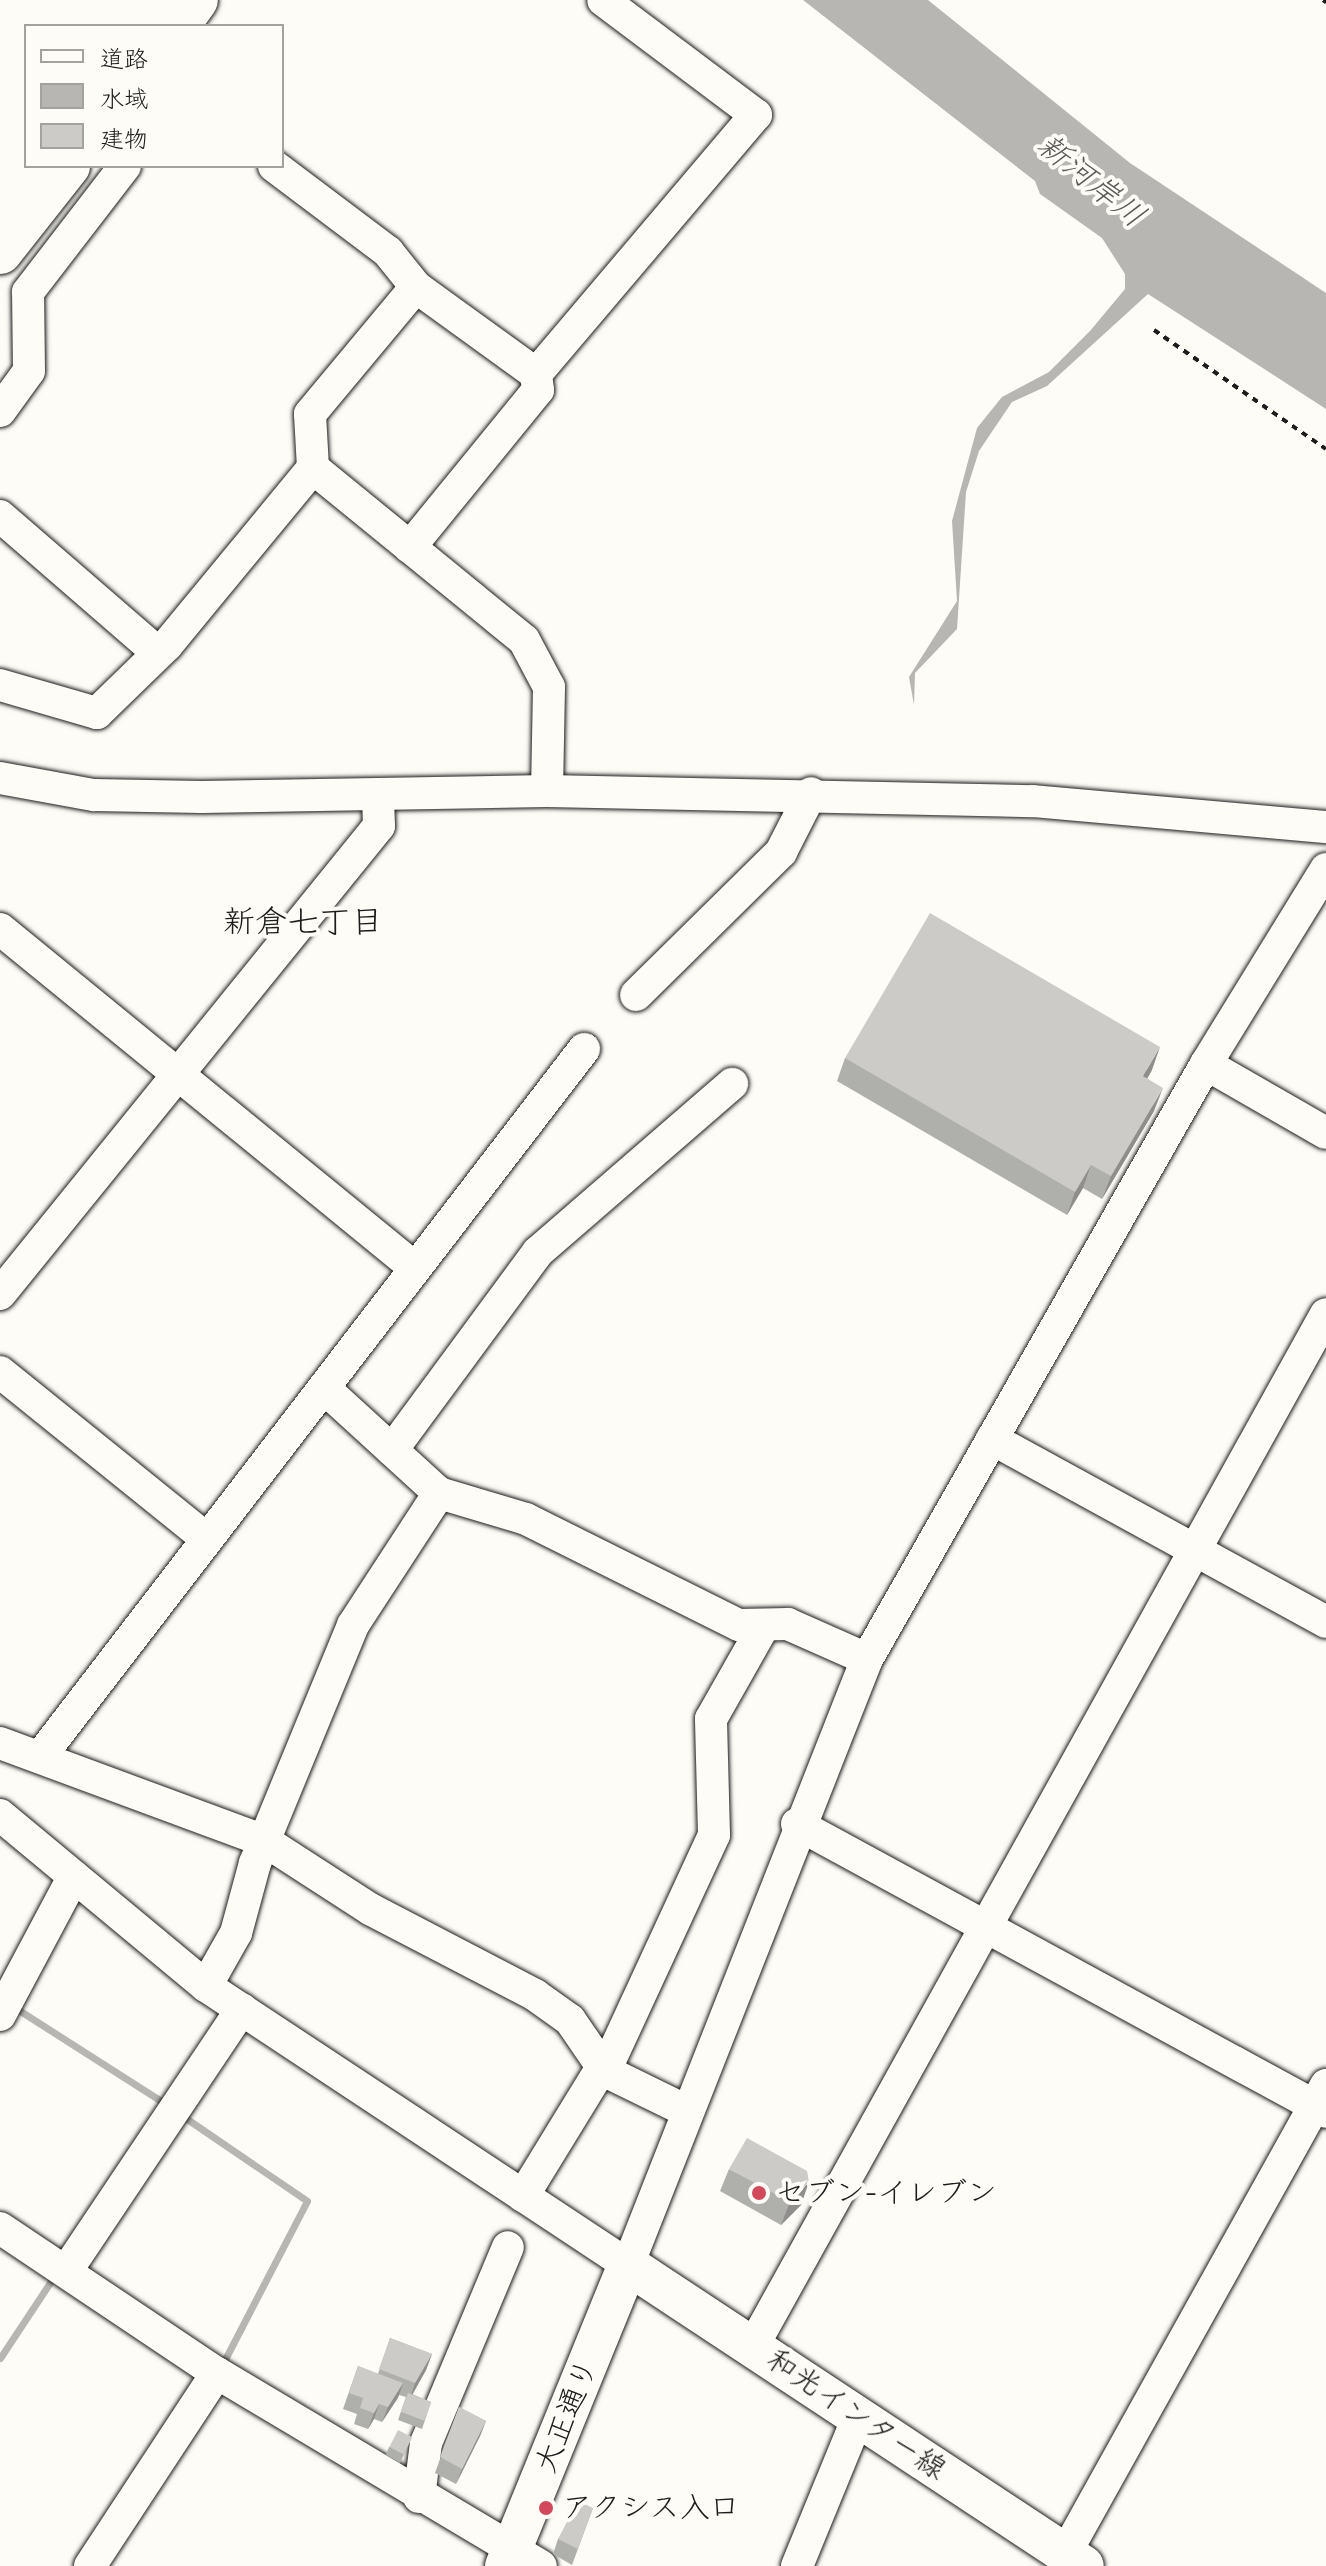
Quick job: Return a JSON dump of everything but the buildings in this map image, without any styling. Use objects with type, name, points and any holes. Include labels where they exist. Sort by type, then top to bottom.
[{"type":"highway","points":[[0,36],[27,0]]},
{"type":"highway","points":[[51,24],[69,0]]},
{"type":"highway","points":[[95,24],[113,0]]},
{"type":"highway","points":[[137,24],[156,0]]},
{"type":"highway","points":[[178,24],[196,0]]},
{"type":"highway","points":[[0,90],[24,59]]},
{"type":"highway","points":[[0,148],[24,117]]},
{"type":"highway","points":[[0,202],[26,168]]},
{"type":"highway","points":[[0,252],[66,168]]},
{"type":"main road","name":"和光インター線","points":[[628,2265],[1075,2560]]},
{"type":"main road","name":"大正通り","points":[[519,2562],[628,2265]]},
{"type":"street","points":[[536,374],[756,115],[603,0]]},
{"type":"street","points":[[0,411],[29,371],[28,292],[123,168]]},
{"type":"street","points":[[277,168],[388,252],[416,287],[536,374],[538,390],[410,547]]},
{"type":"street","points":[[0,685],[97,713],[158,653],[313,468],[310,414],[416,287]]},
{"type":"street","points":[[313,468],[410,547],[537,659],[549,687],[547,791]]},
{"type":"street","points":[[0,516],[158,653]]},
{"type":"street","points":[[0,778],[94,795],[547,791],[811,793],[1118,804],[1326,827]]},
{"type":"street","points":[[636,995],[781,852],[811,793]]},
{"type":"street","points":[[0,1294],[379,826],[378,794]]},
{"type":"street","points":[[0,1815],[206,1986],[628,2265],[797,1824],[867,1659],[1206,1064],[1326,869]]},
{"type":"street","points":[[0,929],[415,1268]]},
{"type":"street","points":[[40,1757],[584,1049]]},
{"type":"street","points":[[1206,1064],[1326,1133]]},
{"type":"street","points":[[392,1450],[538,1252],[732,1084]]},
{"type":"street","points":[[753,2346],[1326,1314]]},
{"type":"street","points":[[0,1372],[207,1539]]},
{"type":"street","points":[[324,1388],[439,1493],[526,1519],[762,1629],[788,1624],[867,1659]]},
{"type":"street","points":[[992,1439],[1326,1622]]},
{"type":"street","points":[[206,1986],[236,1933],[265,1841],[353,1625],[439,1493]]},
{"type":"street","points":[[523,2196],[604,2069],[714,1835],[711,1719],[762,1629]]},
{"type":"street","points":[[0,1743],[265,1841],[370,1909],[535,1995],[570,2020],[604,2069],[685,2110]]},
{"type":"street","points":[[797,1824],[1322,2101],[1075,2560]]},
{"type":"street","points":[[0,2015],[74,1876]]},
{"type":"street","points":[[67,2270],[242,2009]]},
{"type":"street","points":[[0,2228],[217,2373],[519,2562]]},
{"type":"street","points":[[419,2497],[426,2443],[508,2247]]},
{"type":"street","points":[[90,2566],[217,2373]]},
{"type":"street","points":[[797,2566],[858,2417]]},
{"type":"path","points":[[1154,330],[1326,449]]},
{"type":"water","name":"新河岸川","points":[[803,0],[928,0],[1130,163],[1326,293],[1326,409],[1148,294],[1047,386],[1012,402],[979,451],[966,492],[957,629],[915,673],[914,705],[909,677],[957,601],[952,521],[977,428],[1002,397],[1049,372],[1090,331],[1125,289],[1125,274],[1102,238],[1040,194],[1035,181]]},
{"type":"waterway","points":[[14,2007],[167,2105]]},
{"type":"waterway","points":[[187,2119],[307,2201],[224,2361]]},
{"type":"waterway","points":[[0,2358],[53,2278]]},
{"type":"place","name":"セブン-イレブン","points":[[759,2193]]},
{"type":"place","name":"アクシス入口","points":[[546,2508]]},
{"type":"district","name":"新倉七丁目","points":[[303,922]]}]
